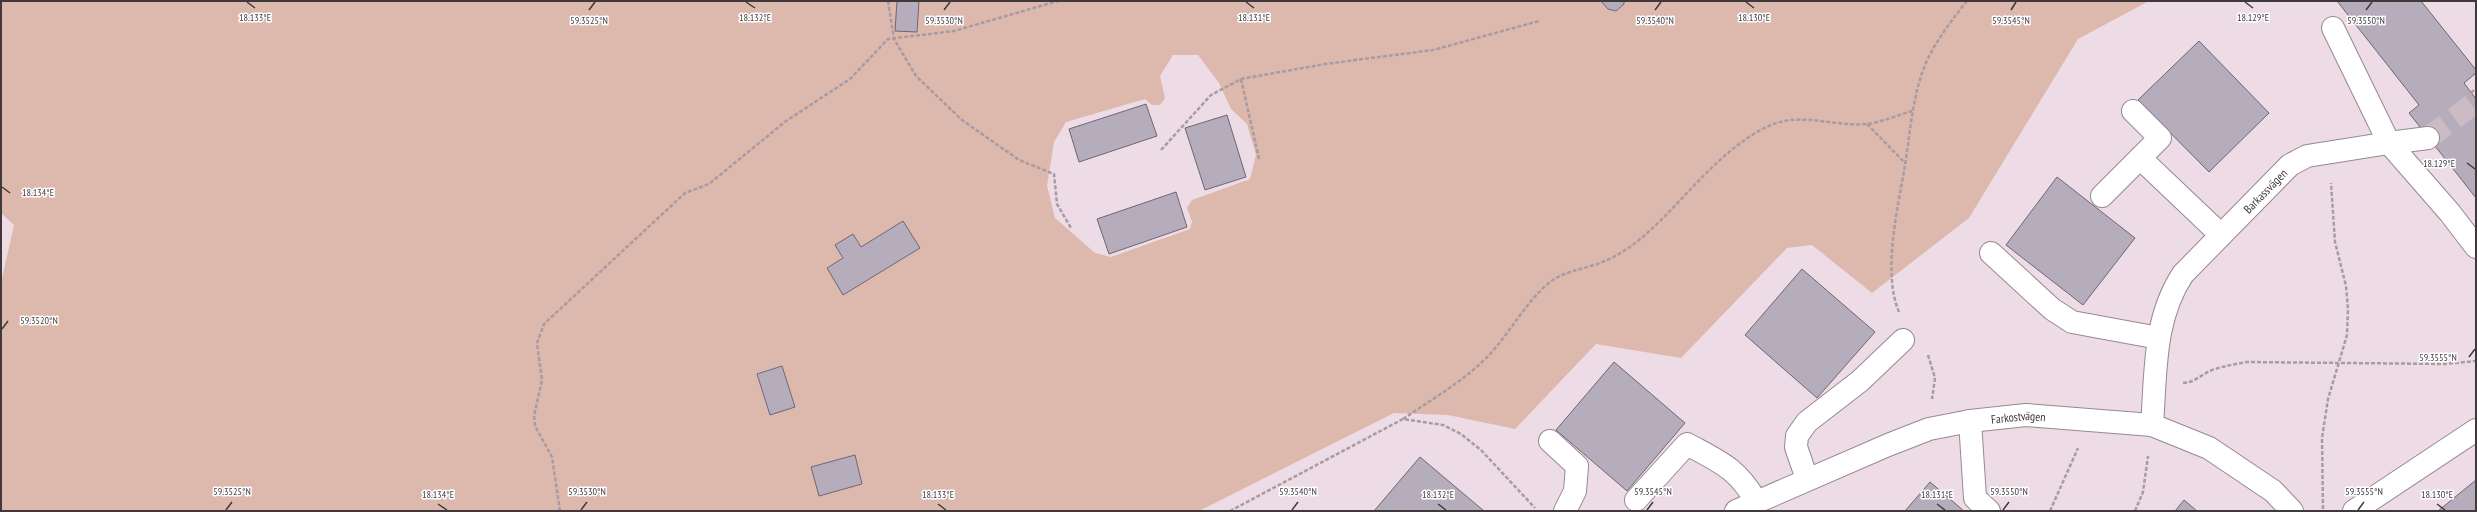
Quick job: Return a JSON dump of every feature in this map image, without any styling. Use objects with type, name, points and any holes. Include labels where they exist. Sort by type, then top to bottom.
[{"type":"street","points":[[2333,28],[2389,143],[2450,213],[2476,247]]},
{"type":"street","points":[[2102,196],[2160,138],[2133,111]]},
{"type":"street","name":"Barkassvägen","points":[[2152,426],[2159,338],[2170,293],[2183,274],[2290,165],[2307,156],[2334,150],[2428,138]]},
{"type":"street","points":[[2140,158],[2221,235]]},
{"type":"street","points":[[1991,253],[2052,309],[2072,322],[2159,338]]},
{"type":"street","points":[[1807,479],[1796,447],[1797,436],[1807,422],[1860,381],[1903,340]]},
{"type":"street","name":"Farkostvägen","points":[[1736,511],[1764,503],[1807,479],[1929,429],[1970,421],[2026,415],[2089,419],[2152,426],[2209,448],[2273,491],[2292,511]]},
{"type":"street","points":[[1970,421],[1975,498],[1989,511]]},
{"type":"street","points":[[2354,511],[2476,430]]},
{"type":"street","points":[[1550,441],[1578,466],[1575,491],[1565,511]]},
{"type":"street","points":[[1636,500],[1687,444],[1733,469],[1764,503]]},
{"type":"path","points":[[888,1],[894,39],[916,76],[962,120],[1019,160],[1054,174],[1057,204],[1071,228]]},
{"type":"path","points":[[560,511],[552,457],[535,426],[534,416],[542,380],[537,344],[544,324],[685,193],[709,184],[786,121],[850,79],[879,46],[888,39],[954,31],[1058,1]]},
{"type":"path","points":[[1903,317],[1892,293],[1894,230],[1906,164],[1912,111],[1922,72],[1952,20],[1967,1]]},
{"type":"path","points":[[1161,150],[1211,95],[1241,79],[1325,64],[1433,50],[1539,21]]},
{"type":"path","points":[[1241,79],[1259,159]]},
{"type":"path","points":[[2471,93],[2476,88]]},
{"type":"path","points":[[1230,511],[1403,419],[1481,363],[1507,336],[1534,296],[1552,281],[1567,272],[1595,265],[1621,253],[1644,236],[1727,154],[1748,137],[1772,125],[1802,119],[1868,124],[1912,111]]},
{"type":"path","points":[[1868,124],[1906,164]]},
{"type":"path","points":[[2323,511],[2322,438],[2328,399],[2347,335],[2348,309],[2346,286],[2335,242],[2331,208],[2330,174],[2334,150]]},
{"type":"path","points":[[1927,351],[1935,378],[1929,429]]},
{"type":"path","points":[[2155,382],[2189,383],[2227,365],[2247,362],[2445,364],[2476,361]]},
{"type":"path","points":[[1403,419],[1443,425],[1461,434],[1481,450],[1537,511]]},
{"type":"path","points":[[2050,511],[2073,461],[2089,419]]},
{"type":"path","points":[[2135,511],[2143,492],[2152,426]]},
{"type":"shaded area","points":[[1,1],[2149,1],[2078,39],[1969,218],[1872,293],[1812,245],[1787,248],[1681,358],[1596,344],[1515,429],[1448,415],[1394,413],[1199,511],[1,511],[1,283],[14,225],[1,213]],"holes":[[[1173,55],[1198,55],[1219,83],[1231,109],[1247,124],[1256,155],[1250,179],[1192,200],[1187,208],[1192,222],[1190,229],[1111,257],[1095,253],[1055,218],[1047,186],[1054,142],[1066,122],[1145,99],[1152,105],[1160,105],[1165,98],[1160,76]]]},
{"type":"building","points":[[897,1],[919,1],[917,32],[895,31]]},
{"type":"building","points":[[1601,1],[1624,1],[1624,4],[1616,11],[1608,9]]},
{"type":"building","points":[[2337,1],[2421,1],[2476,70],[2476,73],[2464,83],[2476,99],[2476,198],[2409,113],[2419,105]]},
{"type":"building","points":[[2199,41],[2269,113],[2209,172],[2138,100]]},
{"type":"building","points":[[1146,104],[1157,136],[1079,162],[1069,129]]},
{"type":"building","points":[[1227,115],[1246,177],[1205,190],[1185,128]]},
{"type":"building","points":[[2057,177],[2135,238],[2083,305],[2006,245]]},
{"type":"building","points":[[1176,192],[1187,227],[1109,254],[1097,219]]},
{"type":"building","points":[[903,221],[920,248],[843,295],[827,268],[843,258],[835,245],[853,234],[861,247]]},
{"type":"building","points":[[1802,269],[1875,332],[1817,398],[1745,335]]},
{"type":"building","points":[[1614,362],[1685,423],[1627,491],[1556,430]]},
{"type":"building","points":[[782,366],[795,407],[770,415],[757,374]]},
{"type":"building","points":[[855,455],[862,484],[819,496],[811,467]]},
{"type":"building","points":[[1420,457],[1484,511],[1374,511]]},
{"type":"building","points":[[2476,480],[2476,511],[2438,511]]},
{"type":"building","points":[[1930,482],[1964,511],[1905,511]]},
{"type":"building","points":[[2184,500],[2197,511],[2175,511]]},
{"type":"tunnel","points":[[2428,138],[2476,102]]}]
